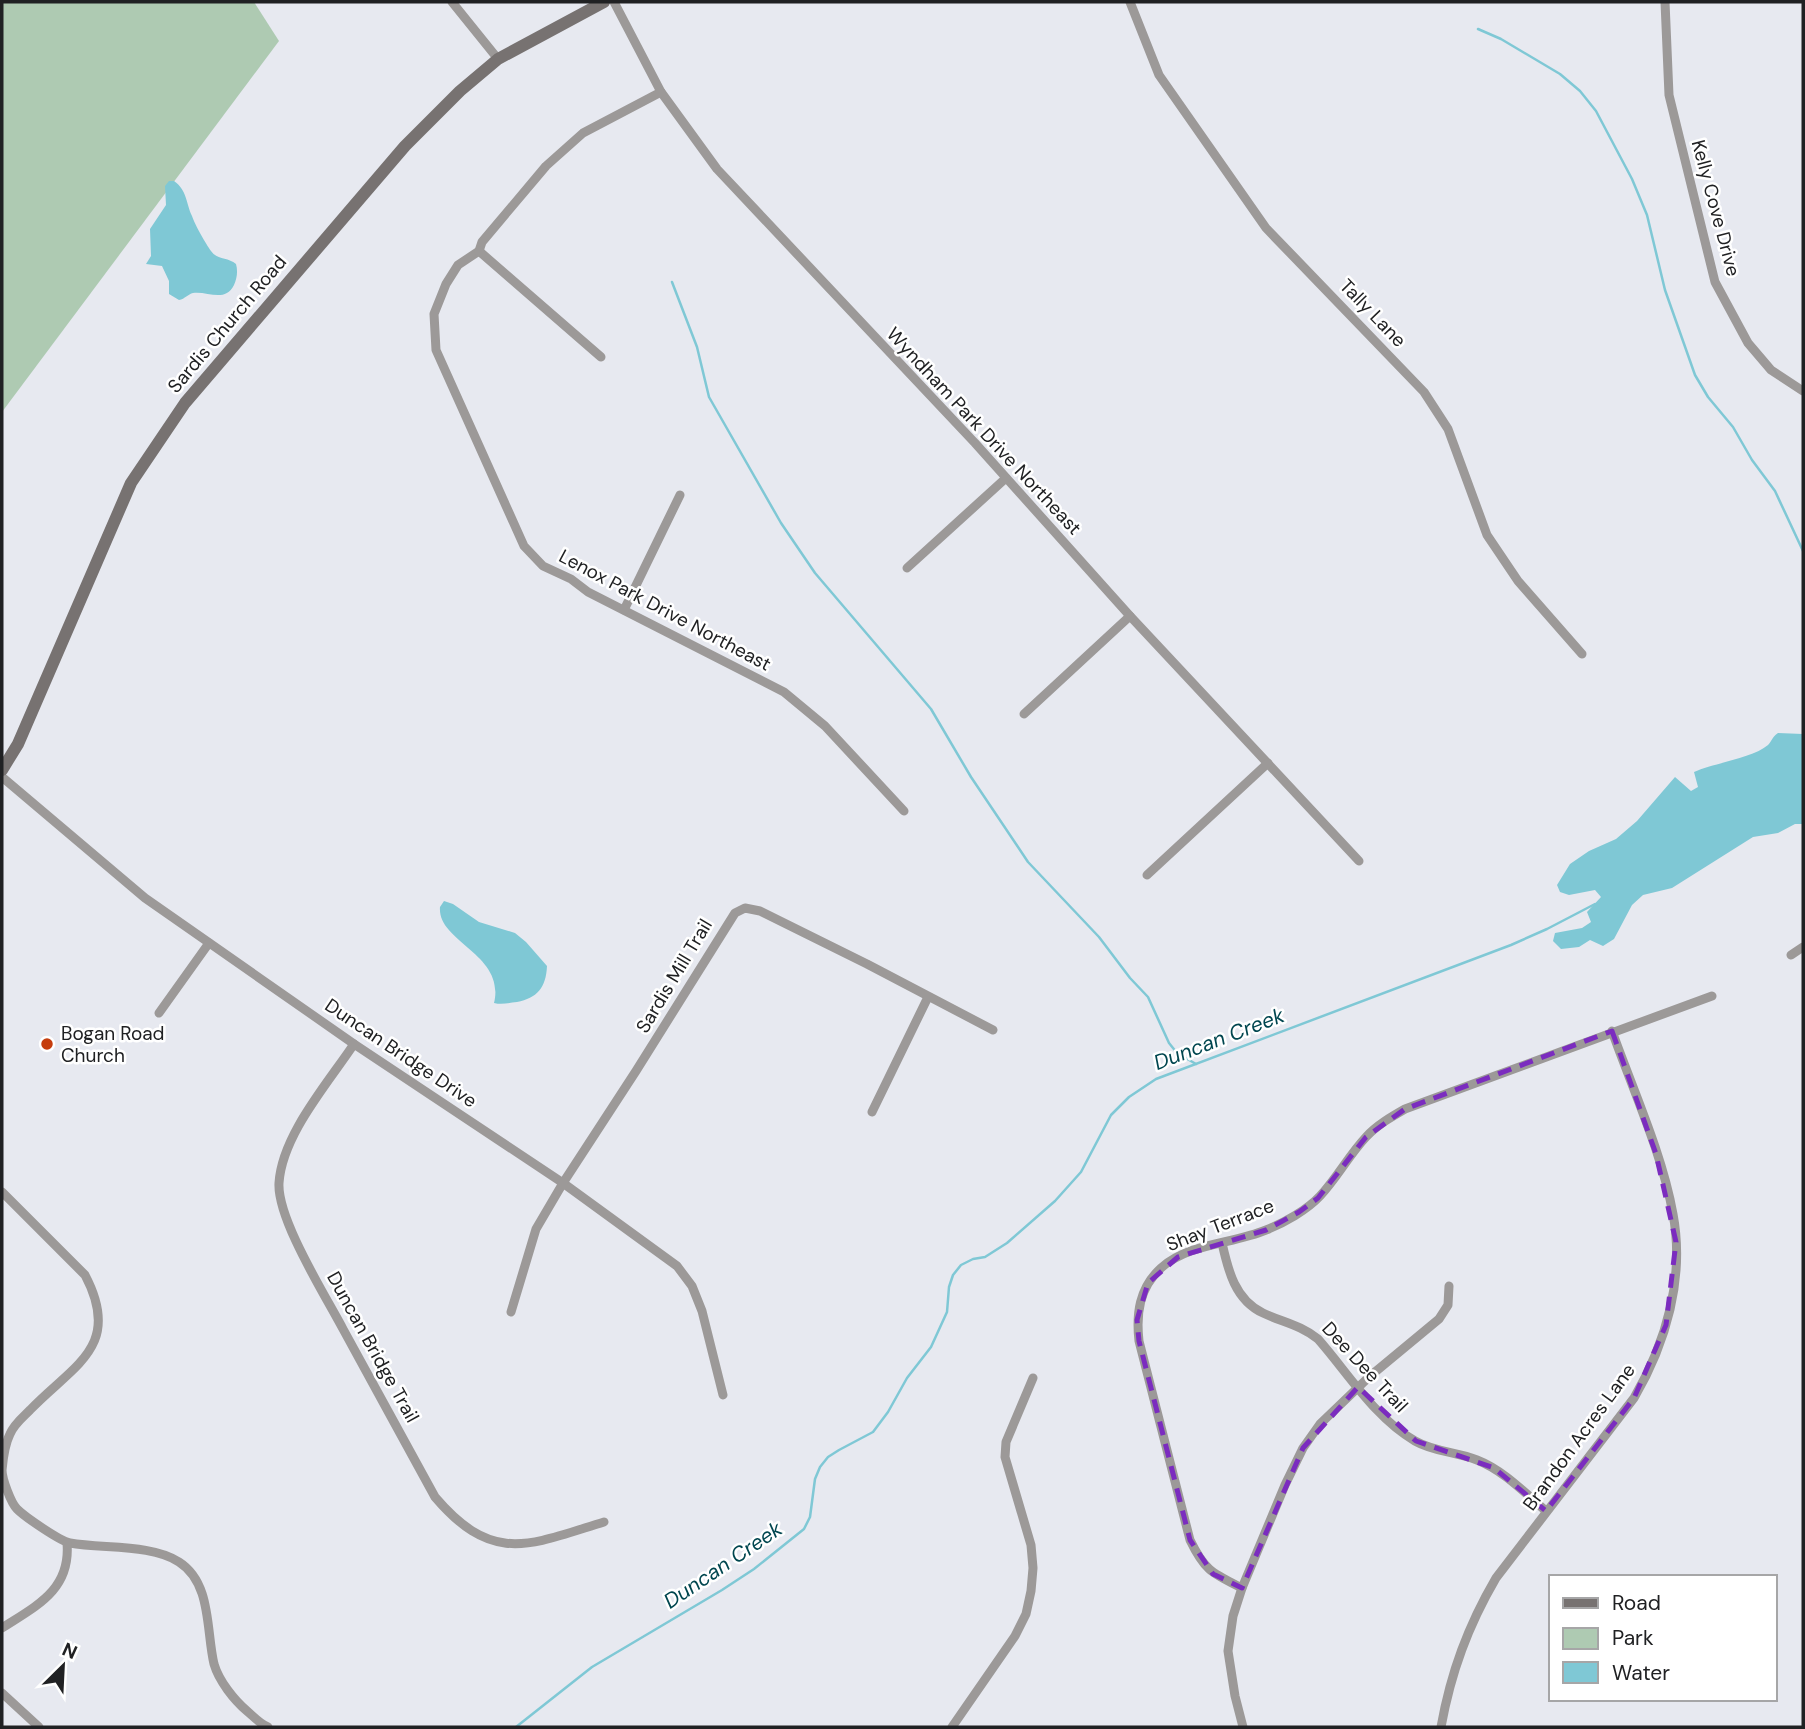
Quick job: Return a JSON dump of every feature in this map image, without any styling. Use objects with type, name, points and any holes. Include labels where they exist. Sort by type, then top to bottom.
[{"type":"street","points":[[452,2],[498,60]]},
{"type":"street","name":"Sardis Church Road","points":[[2,770],[18,744],[131,483],[184,405],[405,146],[460,91],[498,60],[604,2]]},
{"type":"street","name":"Wyndham Park Drive Northeast","points":[[614,2],[661,92],[717,169],[1359,861]]},
{"type":"street","name":"Tally Lane","points":[[1130,2],[1160,75],[1265,228],[1424,392],[1448,429],[1487,535],[1518,581],[1582,654]]},
{"type":"street","name":"Kelly Cove Drive","points":[[1665,2],[1669,95],[1715,282],[1748,343],[1771,370],[1803,391]]},
{"type":"street","name":"Lenox Park Drive Northeast","points":[[661,92],[583,133],[546,166],[482,242],[479,251],[458,265],[446,284],[434,314],[436,350],[524,546],[543,566],[571,579],[588,593],[784,692],[825,726],[904,811]]},
{"type":"street","points":[[479,251],[601,357]]},
{"type":"street","points":[[907,568],[1006,478]]},
{"type":"street","points":[[624,610],[680,495]]},
{"type":"street","points":[[1024,714],[1130,616]]},
{"type":"street","points":[[1147,875],[1268,763]]},
{"type":"street","name":"Duncan Bridge Drive","points":[[2,777],[145,898],[354,1044],[563,1183],[677,1266],[692,1286],[702,1311],[723,1395]]},
{"type":"street","name":"Sardis Mill Trail","points":[[511,1312],[536,1230],[563,1183],[735,913],[745,908],[760,911],[993,1030]]},
{"type":"street","points":[[159,1013],[209,943]]},
{"type":"street","points":[[1791,955],[1803,947]]},
{"type":"street","name":"Shay Terrace","points":[[1242,1588],[1213,1574],[1201,1562],[1190,1540],[1139,1341],[1137,1320],[1140,1300],[1148,1283],[1161,1268],[1178,1257],[1266,1230],[1299,1212],[1318,1198],[1366,1137],[1384,1121],[1405,1109],[1712,996]]},
{"type":"street","points":[[872,1112],[928,997]]},
{"type":"street","name":"Brandon Acres Lane","points":[[1441,1727],[1460,1651],[1477,1611],[1496,1578],[1634,1398],[1652,1367],[1666,1325],[1676,1282],[1673,1213],[1656,1154],[1612,1031]]},
{"type":"street","name":"Duncan Bridge Trail","points":[[354,1044],[294,1135],[281,1172],[279,1184],[282,1208],[309,1267],[435,1497],[452,1517],[486,1539],[516,1546],[604,1522]]},
{"type":"street","points":[[2,1192],[85,1275],[94,1290],[98,1308],[97,1335],[89,1352],[71,1373],[14,1426],[8,1436],[2,1473],[16,1508],[67,1543],[157,1553],[176,1559],[187,1567],[204,1601],[215,1666],[239,1704],[268,1727]]},
{"type":"street","name":"Dee Dee Trail","points":[[1222,1243],[1229,1272],[1248,1304],[1263,1313],[1307,1330],[1326,1347],[1392,1424],[1416,1441],[1440,1451],[1476,1459],[1494,1468],[1546,1511]]},
{"type":"street","points":[[1243,1727],[1228,1651],[1233,1616],[1242,1588],[1303,1448],[1320,1424],[1358,1387],[1439,1319],[1448,1305],[1450,1286]]},
{"type":"street","points":[[959,1725],[1026,1614],[1034,1568],[1031,1545],[1005,1457],[1009,1434],[1033,1378]]},
{"type":"street","points":[[2,1628],[39,1604],[58,1586],[66,1567],[67,1543]]},
{"type":"street","points":[[2,1693],[39,1727]]},
{"type":"highlighted area","points":[[1612,1031],[1656,1154],[1676,1242],[1666,1325],[1634,1398],[1546,1511],[1494,1468],[1416,1441],[1358,1387],[1303,1448],[1242,1588],[1213,1574],[1190,1540],[1139,1341],[1137,1320],[1148,1283],[1178,1257],[1266,1230],[1299,1212],[1318,1198],[1366,1137],[1405,1109]]},
{"type":"green space","points":[[2,2],[254,2],[279,41],[2,412]]},
{"type":"water","points":[[169,181],[174,181],[181,188],[211,251],[216,256],[236,264],[235,282],[226,294],[193,293],[179,300],[169,294],[169,281],[162,266],[146,264],[151,256],[150,229],[166,205],[165,186]]},
{"type":"water","points":[[1778,733],[1803,734],[1803,824],[1795,824],[1778,833],[1753,837],[1672,888],[1643,895],[1632,905],[1614,939],[1603,946],[1590,940],[1579,947],[1561,949],[1553,941],[1555,933],[1582,928],[1591,922],[1587,912],[1601,897],[1595,890],[1569,895],[1560,892],[1557,885],[1570,864],[1589,851],[1616,839],[1637,821],[1675,777],[1691,791],[1698,787],[1694,772],[1761,750]]},
{"type":"water","points":[[444,901],[479,922],[515,933],[526,942],[547,966],[545,980],[539,991],[524,1000],[494,1003],[495,986],[490,972],[449,930],[442,919],[440,907]]},
{"type":"waterway","points":[[1478,29],[1501,39],[1560,74],[1580,91],[1596,111],[1632,179],[1647,215],[1665,290],[1695,375],[1775,491],[1803,551]]},
{"type":"waterway","points":[[672,282],[697,347],[709,397],[781,523],[815,573],[931,709],[971,777],[1028,862],[1099,937],[1148,997],[1169,1043],[1177,1053],[1196,1064]]},
{"type":"waterway","name":"Duncan Creek","points":[[516,1727],[592,1667],[722,1590],[754,1569],[804,1529],[810,1517],[815,1479],[820,1467],[828,1457],[873,1432],[888,1412],[907,1378],[931,1347],[947,1312],[953,1275],[961,1265],[985,1257],[1007,1243],[1055,1201],[1081,1172],[1111,1115],[1129,1097],[1156,1079],[1511,945],[1595,904]]},
{"type":"place","name":"Bogan Road Church","points":[[47,1044]]}]
